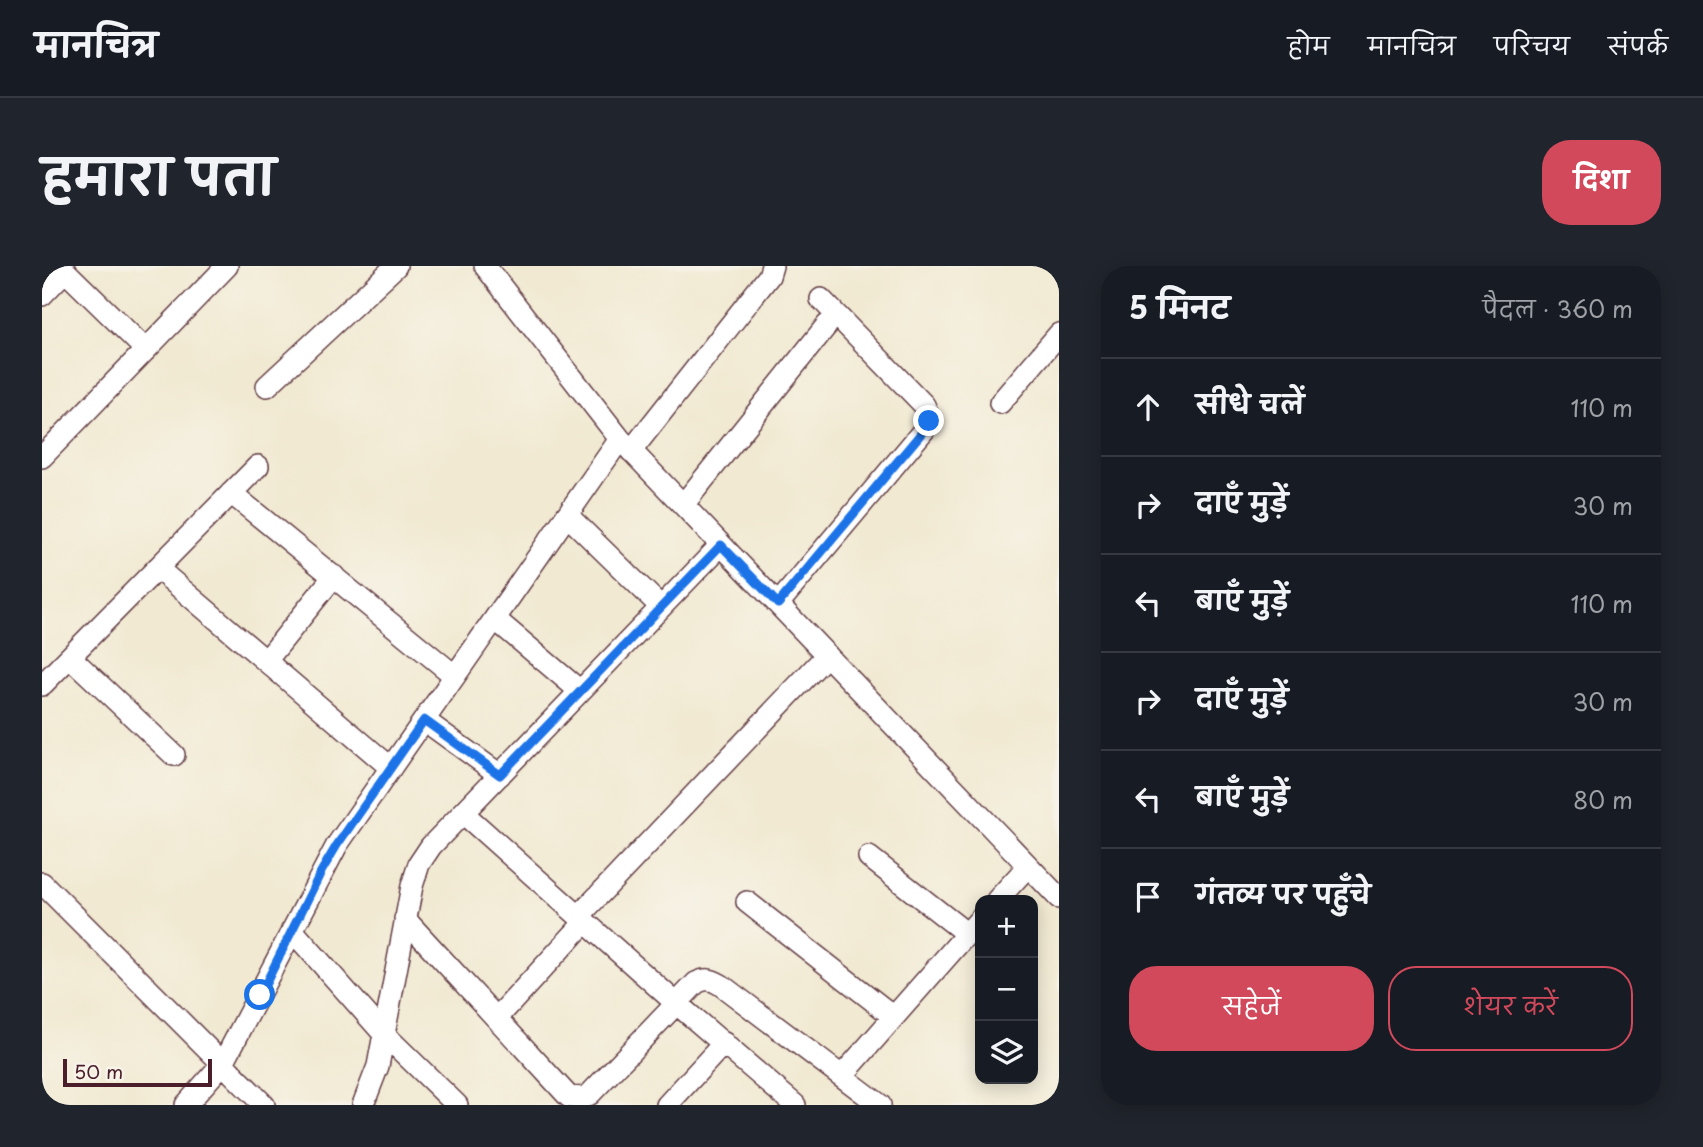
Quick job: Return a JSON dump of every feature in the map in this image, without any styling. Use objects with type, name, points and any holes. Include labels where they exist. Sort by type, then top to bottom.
[{"type":"street","points":[[42,457],[227,266]]},
{"type":"street","points":[[267,386],[396,266]]},
{"type":"street","points":[[485,266],[625,445],[1059,898]]},
{"type":"street","points":[[186,1105],[223,1063],[337,845],[567,515],[769,276],[772,266]]},
{"type":"street","points":[[42,295],[62,269],[146,350]]},
{"type":"street","points":[[778,604],[929,421],[929,413],[924,405],[821,299]]},
{"type":"street","points":[[683,505],[827,325]]},
{"type":"street","points":[[1000,403],[1059,334]]},
{"type":"street","points":[[42,685],[258,466]]},
{"type":"street","points":[[231,493],[455,676]]},
{"type":"street","points":[[567,515],[661,607]]},
{"type":"street","points":[[363,1105],[378,1066],[405,919],[419,864],[431,846],[721,545]]},
{"type":"street","points":[[157,568],[391,768]]},
{"type":"street","points":[[266,661],[334,576]]},
{"type":"street","points":[[495,619],[580,691]]},
{"type":"street","points":[[497,1018],[582,919],[827,655]]},
{"type":"street","points":[[70,657],[174,755]]},
{"type":"street","points":[[424,720],[500,775]]},
{"type":"street","points":[[463,813],[795,1105]]},
{"type":"street","points":[[842,1076],[974,927],[869,857]]},
{"type":"street","points":[[1002,895],[1028,866]]},
{"type":"street","points":[[42,883],[264,1105]]},
{"type":"street","points":[[747,902],[894,1017]]},
{"type":"street","points":[[405,919],[569,1097],[576,1099],[590,1094],[696,983],[705,979],[713,980],[880,1105]]},
{"type":"street","points":[[292,930],[384,1034],[457,1105]]},
{"type":"street","points":[[667,1105],[724,1043]]},
{"type":"route","points":[[260,995],[337,845],[424,720],[500,775],[721,545],[778,604],[929,421]]}]
